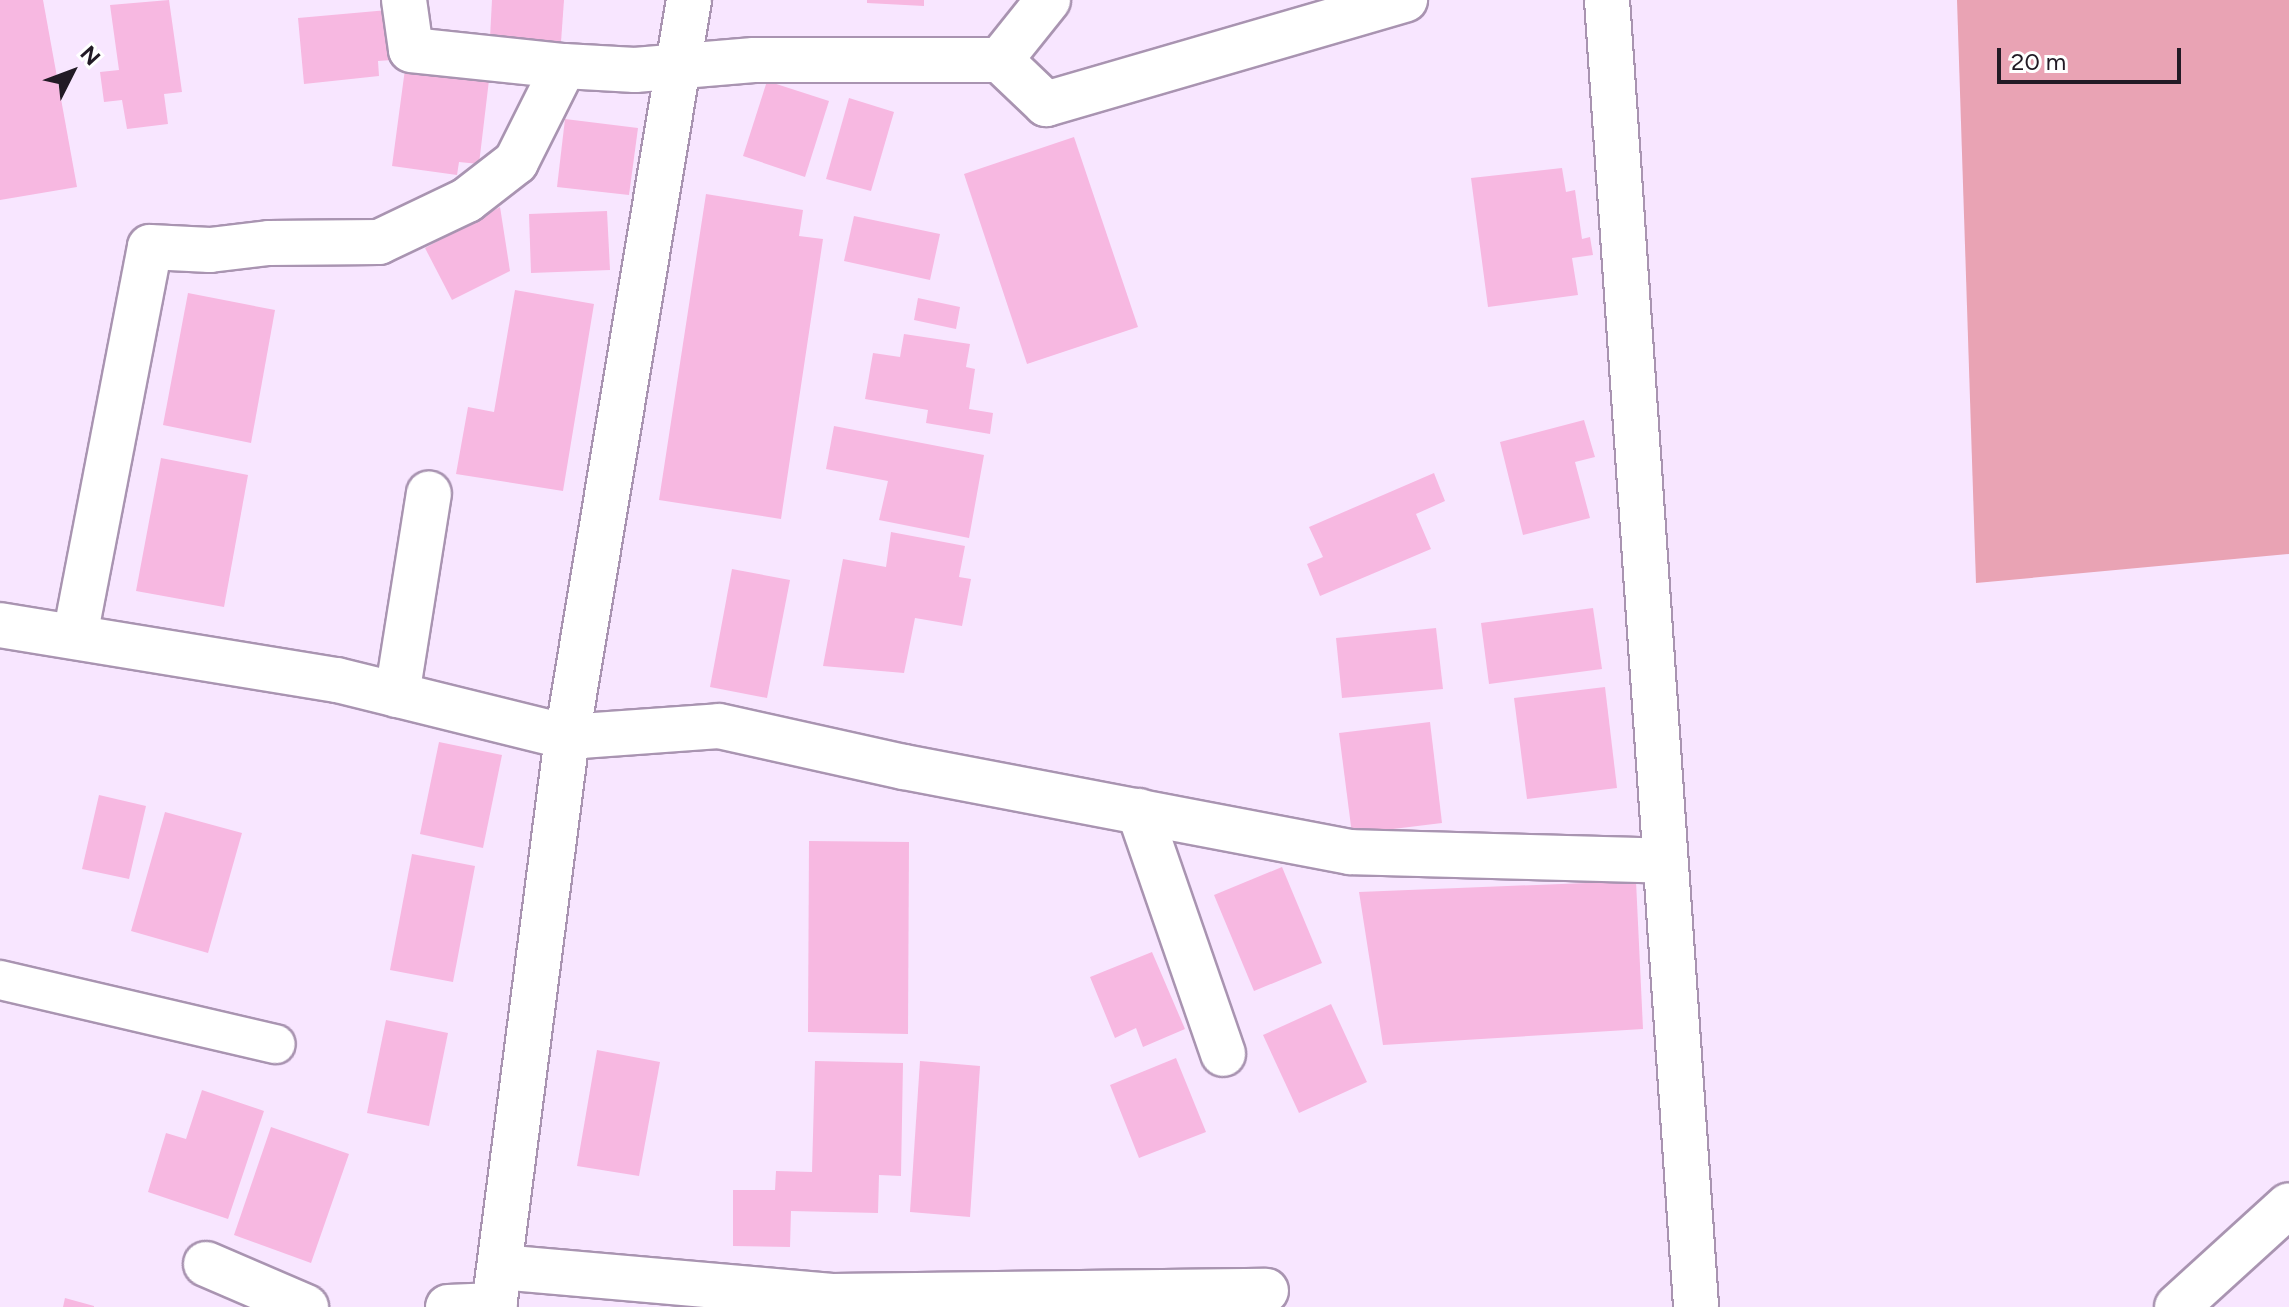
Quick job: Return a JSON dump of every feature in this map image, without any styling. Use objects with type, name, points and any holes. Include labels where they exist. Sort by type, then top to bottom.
[{"type":"street","points":[[404,0],[411,50],[564,66],[680,67],[769,59],[1000,60],[1046,104],[1405,0]]},
{"type":"street","points":[[496,1293],[567,737],[689,0]]},
{"type":"street","points":[[1000,60],[1048,0]]},
{"type":"street","points":[[1607,0],[1663,861],[1696,1307]]},
{"type":"street","points":[[75,636],[150,247],[210,250],[269,243],[379,242],[467,200],[516,162],[564,66]]},
{"type":"street","points":[[397,695],[429,494]]},
{"type":"street","points":[[0,625],[75,636],[169,656],[337,680],[567,737],[719,726],[904,767],[1350,852],[1663,861]]},
{"type":"street","points":[[1139,811],[1223,1054]]},
{"type":"street","points":[[2177,1307],[2289,1205]]},
{"type":"street","points":[[206,1264],[306,1307]]},
{"type":"street","points":[[448,1307],[496,1293],[832,1296],[1266,1291]]},
{"type":"lane","points":[[0,980],[276,1044]]},
{"type":"shaded area","points":[[1957,0],[2289,0],[2289,554],[1976,583]]},
{"type":"building","points":[[0,0],[43,0],[77,187],[0,200]]},
{"type":"building","points":[[169,0],[182,92],[164,94],[168,124],[127,129],[122,100],[104,102],[100,72],[119,70],[110,5]]},
{"type":"building","points":[[492,0],[564,0],[561,42],[490,38]]},
{"type":"building","points":[[867,0],[924,0],[924,6],[867,3]]},
{"type":"building","points":[[388,10],[392,60],[378,61],[379,76],[304,84],[298,18]]},
{"type":"building","points":[[405,69],[489,80],[479,164],[459,162],[457,175],[392,166]]},
{"type":"building","points":[[767,81],[829,101],[805,177],[743,156]]},
{"type":"building","points":[[849,98],[894,112],[871,191],[826,179]]},
{"type":"building","points":[[565,119],[638,128],[629,195],[557,187]]},
{"type":"building","points":[[1074,137],[1138,327],[1027,364],[964,174]]},
{"type":"building","points":[[1562,168],[1566,192],[1575,190],[1582,239],[1590,237],[1593,255],[1572,258],[1578,295],[1488,307],[1471,178]]},
{"type":"building","points":[[706,194],[803,210],[799,236],[823,239],[781,519],[659,500]]},
{"type":"building","points":[[500,207],[510,271],[452,300],[425,248]]},
{"type":"building","points":[[607,211],[610,270],[531,273],[529,214]]},
{"type":"building","points":[[854,216],[940,234],[930,280],[844,261]]},
{"type":"building","points":[[515,290],[594,304],[563,491],[456,474],[468,407],[494,412]]},
{"type":"building","points":[[188,293],[275,310],[251,443],[163,425]]},
{"type":"building","points":[[918,298],[960,307],[956,329],[914,320]]},
{"type":"building","points":[[904,334],[970,344],[966,367],[975,369],[969,409],[993,413],[990,434],[926,423],[928,410],[865,399],[873,353],[900,357]]},
{"type":"building","points":[[1584,420],[1595,457],[1575,462],[1590,518],[1523,535],[1500,442]]},
{"type":"building","points":[[834,426],[984,455],[969,538],[879,520],[888,481],[826,469]]},
{"type":"building","points":[[161,458],[248,475],[224,607],[136,591]]},
{"type":"building","points":[[1434,473],[1445,501],[1416,514],[1431,549],[1320,596],[1307,564],[1323,557],[1309,527]]},
{"type":"building","points":[[891,532],[965,546],[959,577],[971,579],[962,626],[915,618],[904,673],[823,666],[843,559],[886,567]]},
{"type":"building","points":[[732,569],[790,580],[767,698],[710,687]]},
{"type":"building","points":[[1593,608],[1602,669],[1489,684],[1481,623]]},
{"type":"building","points":[[1436,628],[1443,689],[1342,698],[1336,638]]},
{"type":"building","points":[[1605,687],[1617,788],[1527,799],[1514,698]]},
{"type":"building","points":[[1430,722],[1442,823],[1352,834],[1339,733]]},
{"type":"building","points":[[439,742],[502,755],[483,848],[420,834]]},
{"type":"building","points":[[99,795],[146,806],[129,879],[82,869]]},
{"type":"building","points":[[165,812],[242,833],[208,953],[131,931]]},
{"type":"building","points":[[809,841],[909,842],[908,1034],[808,1032]]},
{"type":"building","points":[[412,854],[475,866],[453,982],[390,970]]},
{"type":"building","points":[[1282,867],[1322,963],[1254,991],[1214,895]]},
{"type":"building","points":[[1636,881],[1643,1029],[1383,1045],[1359,892]]},
{"type":"building","points":[[1152,952],[1185,1029],[1143,1047],[1136,1028],[1115,1038],[1090,977]]},
{"type":"building","points":[[1331,1004],[1367,1082],[1299,1113],[1263,1035]]},
{"type":"building","points":[[386,1020],[448,1033],[429,1126],[367,1113]]},
{"type":"building","points":[[597,1050],[660,1062],[639,1176],[577,1166]]},
{"type":"building","points":[[1176,1058],[1206,1132],[1139,1158],[1110,1085]]},
{"type":"building","points":[[815,1061],[903,1063],[901,1176],[879,1175],[878,1213],[791,1211],[790,1247],[733,1246],[733,1190],[775,1190],[776,1171],[812,1172]]},
{"type":"building","points":[[920,1061],[980,1066],[970,1217],[910,1212]]},
{"type":"building","points":[[202,1090],[264,1111],[228,1219],[148,1192],[166,1133],[186,1139]]},
{"type":"building","points":[[271,1127],[349,1154],[311,1263],[234,1235]]},
{"type":"building","points":[[65,1298],[94,1306],[94,1307],[63,1307]]}]
